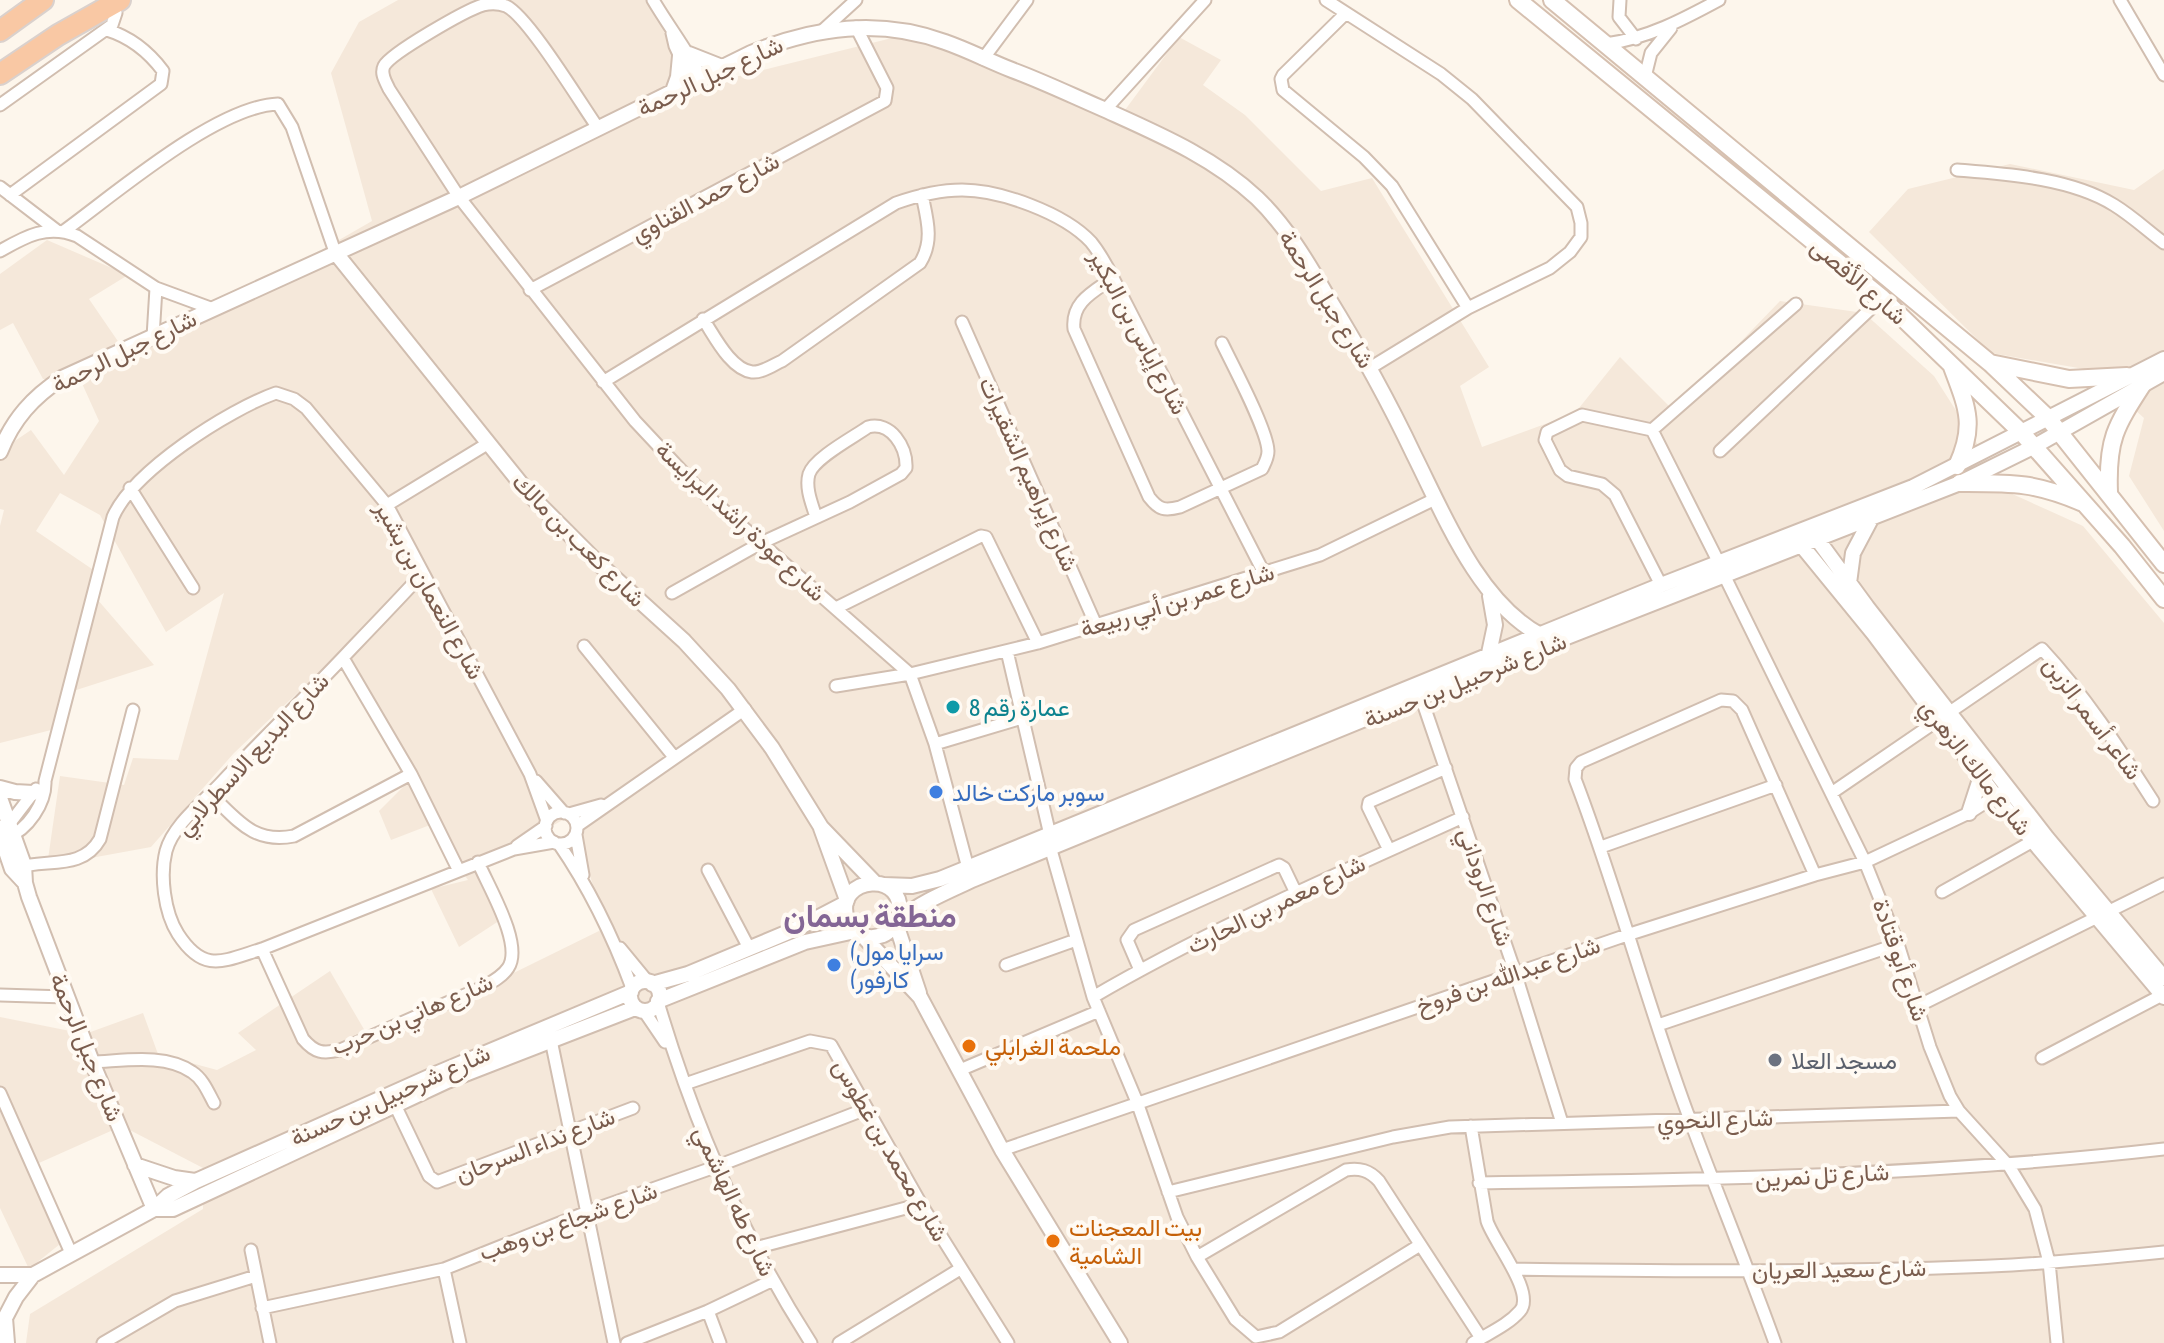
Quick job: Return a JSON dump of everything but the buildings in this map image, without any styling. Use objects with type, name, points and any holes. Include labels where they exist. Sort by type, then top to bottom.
[{"type":"highway","points":[[0,31],[43,0]]},
{"type":"highway","points":[[0,74],[45,43],[116,2]]},
{"type":"main road","name":"شارع الأقصى","points":[[1518,0],[1882,298],[2035,446],[2164,599]]},
{"type":"main road","name":"شارع الأقصى","points":[[1552,0],[1990,363],[2048,418],[2164,564]]},
{"type":"main road","points":[[1950,362],[1970,419],[1967,445],[1957,466]]},
{"type":"main road","points":[[1990,363],[2069,379],[2127,376]]},
{"type":"main road","points":[[2109,492],[2108,457],[2113,435],[2143,384]]},
{"type":"main road","points":[[1960,483],[2027,484],[2044,487],[2087,505]]},
{"type":"street","points":[[822,31],[856,0]]},
{"type":"street","points":[[983,59],[1027,0]]},
{"type":"street","points":[[1105,110],[1205,0]]},
{"type":"street","points":[[1326,0],[1441,74],[1472,99],[1577,207],[1581,223],[1581,237],[1570,252],[1550,268],[1468,308],[1370,368]]},
{"type":"street","points":[[1620,0],[1619,17],[1636,39]]},
{"type":"street","points":[[1606,44],[1636,39],[1674,24],[1719,0]]},
{"type":"street","points":[[2120,0],[2164,75]]},
{"type":"street","points":[[656,1],[697,79]]},
{"type":"street","points":[[0,105],[107,30],[115,20],[116,2]]},
{"type":"street","name":"شارع عودة راشد البرايسة","points":[[598,128],[519,15],[499,3],[472,9],[402,50],[384,66],[382,74],[389,89],[459,197],[635,421],[694,484],[910,674],[935,744],[968,868]]},
{"type":"street","points":[[1346,13],[1283,75],[1283,90],[1364,157],[1392,186],[1468,308]]},
{"type":"street","points":[[1645,77],[1657,42],[1674,24]]},
{"type":"street","name":"شارع جبل الرحمة","points":[[0,452],[16,420],[44,390],[62,378],[459,197],[774,44],[822,31],[856,27],[890,29],[946,42],[1190,149],[1256,198],[1302,253],[1370,368],[1435,499],[1488,592],[1506,612],[1540,635]]},
{"type":"street","name":"شارع حمد القناوي","points":[[530,290],[880,105],[887,98],[887,88],[856,27]]},
{"type":"street","points":[[10,195],[161,84],[163,71],[145,51],[128,38],[107,30]]},
{"type":"street","points":[[684,55],[722,67]]},
{"type":"street","points":[[673,91],[684,55]]},
{"type":"street","points":[[0,251],[33,234],[60,230],[200,132],[261,104],[278,104],[292,127],[335,252]]},
{"type":"street","points":[[1957,170],[2012,175],[2070,187],[2113,204],[2164,243]]},
{"type":"street","points":[[0,187],[60,230],[77,236],[156,288],[213,309]]},
{"type":"street","name":"شارع إياس بن البكير","points":[[603,382],[896,203],[922,195],[962,190],[989,193],[1052,215],[1090,242],[1113,278],[1264,573]]},
{"type":"street","points":[[703,319],[729,356],[747,371],[761,371],[782,361],[920,263],[927,251],[929,237],[922,195]]},
{"type":"street","name":"شارع كعب بن مالك","points":[[335,252],[487,444],[559,525],[699,656],[745,709],[821,827],[879,884]]},
{"type":"street","points":[[1113,278],[1076,307],[1074,329],[1156,507],[1166,510],[1220,489],[1262,469],[1268,458],[1268,448],[1222,343]]},
{"type":"street","points":[[153,337],[156,288]]},
{"type":"street","points":[[1720,451],[1882,298]]},
{"type":"street","points":[[1661,585],[1615,495],[1602,484],[1568,476],[1560,470],[1545,440],[1547,432],[1582,415],[1652,430],[1796,304]]},
{"type":"street","name":"شارع إبراهيم الشقيرات","points":[[962,322],[1096,625]]},
{"type":"street","name":"شارع شرحبيل بن حسنة","points":[[879,884],[926,883],[1050,842],[1421,697],[1722,570],[1793,534],[1913,487],[2164,359]]},
{"type":"street","name":"شارع شرحبيل بن حسنة","points":[[897,922],[972,880],[1050,842],[1661,585],[1780,555],[1960,483],[2035,446],[2164,373]]},
{"type":"street","name":"شارع النعمان بن بشير","points":[[5,832],[25,825],[46,791],[45,781],[113,517],[130,488],[169,455],[276,393],[294,399],[306,408],[387,505],[530,774],[547,824]]},
{"type":"street","points":[[672,593],[761,543],[850,502],[901,474],[906,468],[907,459],[885,426],[878,424],[868,427],[815,464],[809,474],[808,485],[816,517]]},
{"type":"street","name":"شارع أبو قتادة","points":[[1652,430],[1865,862],[1898,944],[1941,1074],[1959,1111],[2009,1166],[2035,1209],[2049,1262],[2057,1343]]},
{"type":"street","points":[[387,505],[487,444]]},
{"type":"street","points":[[130,488],[193,588]]},
{"type":"street","name":"شارع عمر بن أبي ربيعة","points":[[836,686],[910,674],[1038,643],[1264,573],[1320,555],[1435,499]]},
{"type":"street","points":[[1849,583],[1853,553],[1871,519]]},
{"type":"street","name":"شارع مالك الزهري","points":[[1810,527],[2002,793],[2103,915],[2163,996]]},
{"type":"street","name":"شارع مالك الزهري","points":[[1793,534],[1945,717],[1981,776],[2002,793],[2033,841],[2164,978]]},
{"type":"street","points":[[836,608],[981,536],[986,537],[1038,643]]},
{"type":"street","points":[[1780,555],[1819,568]]},
{"type":"street","name":"شارع البديع الاسطرلابي","points":[[423,573],[185,822],[167,849],[164,871],[166,901],[175,930],[190,951],[203,961],[222,961],[262,949],[514,849],[557,843]]},
{"type":"street","name":"شارع جبل الرحمة","points":[[1488,592],[1495,625],[1488,658]]},
{"type":"street","points":[[584,646],[674,757]]},
{"type":"street","name":"شاعر أسمر الزبن","points":[[1945,717],[2042,649],[2106,729],[2153,801]]},
{"type":"street","points":[[1007,651],[1050,842],[1093,997],[1137,1102],[1186,1239],[1235,1319],[1256,1337],[1279,1332],[1420,1245]]},
{"type":"street","points":[[343,658],[411,774],[458,869]]},
{"type":"street","name":"شارع الروداني","points":[[1421,697],[1515,972],[1562,1123]]},
{"type":"street","points":[[1775,1343],[1690,1120],[1627,935],[1601,847],[1575,779],[1576,768],[1581,762],[1721,700],[1733,701],[1742,710],[1815,875]]},
{"type":"street","points":[[557,843],[569,842],[576,831],[613,802],[745,709]]},
{"type":"street","points":[[18,867],[74,861],[94,850],[100,839],[133,710]]},
{"type":"street","points":[[1833,792],[1945,717]]},
{"type":"street","points":[[935,744],[1022,718]]},
{"type":"street","points":[[1389,850],[1368,807],[1369,802],[1446,768]]},
{"type":"street","points":[[210,794],[249,830],[277,839],[294,836],[411,774]]},
{"type":"street","name":"شارع النعمان بن بشير","points":[[530,774],[566,814]]},
{"type":"street","points":[[1969,813],[1981,776]]},
{"type":"street","points":[[5,832],[45,781]]},
{"type":"street","points":[[1601,847],[1776,785]]},
{"type":"street","points":[[0,788],[33,793]]},
{"type":"street","name":"شارع عبدالله بن فروخ","points":[[1002,1150],[1515,972],[1815,875],[1865,862],[1969,813],[2002,793]]},
{"type":"street","name":"شارع جبل الرحمة","points":[[0,798],[5,832],[66,997],[154,1209]]},
{"type":"street","points":[[613,802],[554,814],[547,824],[547,835],[557,843],[584,879],[614,941],[631,990],[631,1001],[640,1009],[654,1007],[658,1002],[805,942],[859,933],[882,936],[897,922],[900,912],[896,896],[879,884],[857,887],[846,901],[807,924],[676,979],[639,983],[631,990]]},
{"type":"street","points":[[566,814],[576,831],[584,879]]},
{"type":"street","name":"شارع معمر بن الحارث","points":[[1093,997],[1140,970],[1296,893],[1463,817]]},
{"type":"street","name":"شارع البديع الاسطرلابي","points":[[514,849],[547,824]]},
{"type":"street","name":"شارع كعب بن مالك","points":[[821,827],[846,901]]},
{"type":"street","points":[[1942,892],[2033,841]]},
{"type":"street","name":"شارع هاني بن حرب","points":[[262,949],[303,1039],[312,1050],[325,1053],[340,1050],[483,987],[510,966],[514,952],[511,938],[478,862]]},
{"type":"street","points":[[1140,970],[1127,940],[1134,930],[1279,865],[1284,868],[1296,893]]},
{"type":"street","points":[[708,870],[749,948]]},
{"type":"street","points":[[1918,1006],[2164,884]]},
{"type":"street","points":[[846,901],[846,919],[920,997]]},
{"type":"street","points":[[897,922],[920,997],[1002,1150],[1120,1343]]},
{"type":"street","points":[[1006,965],[1076,940]]},
{"type":"street","points":[[614,941],[658,991],[658,1002]]},
{"type":"street","points":[[1658,1025],[1898,944]]},
{"type":"street","name":"شارع شرحبيل بن حسنة","points":[[7,1343],[5,1318],[33,1275],[154,1209],[168,1196],[438,1073],[631,990]]},
{"type":"street","points":[[0,995],[66,997]]},
{"type":"street","points":[[2042,1058],[2163,996]]},
{"type":"street","name":"شارع طه الهاشمي","points":[[658,1002],[672,1052],[715,1167],[771,1281],[811,1343]]},
{"type":"street","name":"شارع شرحبيل بن حسنة","points":[[154,1209],[173,1209],[447,1081],[640,1009]]},
{"type":"street","name":"شارع طه الهاشمي","points":[[640,1009],[672,1052]]},
{"type":"street","points":[[960,1070],[1099,1011]]},
{"type":"street","points":[[551,1040],[572,1129],[614,1343]]},
{"type":"street","name":"شارع محمد بن غطوس","points":[[685,1084],[818,1041],[831,1045],[921,1204],[1008,1343]]},
{"type":"street","points":[[92,1062],[136,1060],[171,1063],[201,1079],[214,1103]]},
{"type":"street","points":[[0,1093],[71,1253]]},
{"type":"street","name":"شارع نداء السرحان","points":[[395,1105],[429,1176],[437,1182],[633,1108]]},
{"type":"street","name":"شارع شجاع بن وهب","points":[[262,1308],[444,1269],[587,1212],[866,1109]]},
{"type":"street","name":"شارع النحوي","points":[[1168,1192],[1431,1129],[1959,1111]]},
{"type":"street","points":[[1197,1257],[1346,1170],[1371,1172],[1420,1245],[1477,1340],[1511,1319],[1523,1308],[1525,1299],[1513,1269],[1490,1233],[1471,1126]]},
{"type":"street","name":"شارع تل نمرين","points":[[1479,1183],[1714,1180],[2009,1166],[2164,1149]]},
{"type":"street","points":[[135,1165],[196,1181]]},
{"type":"street","points":[[755,1248],[921,1204]]},
{"type":"street","points":[[251,1250],[270,1343]]},
{"type":"street","name":"شارع سعيد العريان","points":[[1513,1269],[1749,1272],[2049,1262],[2164,1252]]},
{"type":"street","points":[[444,1269],[460,1343]]},
{"type":"street","points":[[839,1343],[960,1269]]},
{"type":"street","points":[[0,1275],[33,1275]]},
{"type":"street","points":[[103,1343],[175,1301],[256,1276]]},
{"type":"street","points":[[627,1343],[708,1311],[771,1281]]},
{"type":"street","points":[[708,1311],[720,1343]]},
{"type":"shaded area","points":[[398,0],[649,0],[703,85],[900,36],[1125,110],[1179,37],[1221,60],[1203,85],[1245,115],[1321,191],[1372,178],[1489,367],[1460,386],[1482,447],[1575,413],[1620,357],[1674,411],[1780,301],[1864,313],[1934,376],[2008,492],[2083,526],[2164,623],[2164,1343],[26,1343],[30,1314],[203,1209],[203,1168],[122,1126],[30,1167],[60,1244],[29,1269],[0,1208],[0,1017],[85,1034],[143,1013],[158,1054],[217,1070],[256,1050],[238,1033],[330,971],[372,1043],[607,927],[570,816],[485,863],[508,915],[459,947],[431,889],[468,880],[430,825],[391,840],[379,811],[406,784],[345,648],[234,753],[151,847],[47,866],[60,776],[124,785],[133,758],[178,760],[224,593],[166,632],[100,515],[60,493],[36,531],[92,569],[97,599],[154,665],[64,694],[55,729],[0,743],[0,526],[4,510],[0,509],[0,451],[31,430],[64,475],[99,421],[80,379],[43,379],[13,323],[0,330],[0,274],[47,240],[128,275],[89,299],[126,353],[209,315],[372,221],[331,73],[359,22]]},
{"type":"shaded area","points":[[2010,164],[2134,190],[2164,169],[2164,531],[2129,476],[2144,418],[2090,370],[1991,353],[1869,232],[1908,189]]},
{"type":"place","name":"عمارة رقم 8","points":[[953,707]]},
{"type":"place","name":"سوبر ماركت خالد","points":[[936,792]]},
{"type":"place","name":"(سرايا مول (كارفور","points":[[834,965]]},
{"type":"place","name":"ملحمة الغرابلي","points":[[969,1046]]},
{"type":"place","name":"مسجد العلا","points":[[1775,1060]]},
{"type":"place","name":"بيت المعجنات الشامية","points":[[1053,1241]]},
{"type":"district","name":"منطقة بسمان","points":[[870,915]]}]
